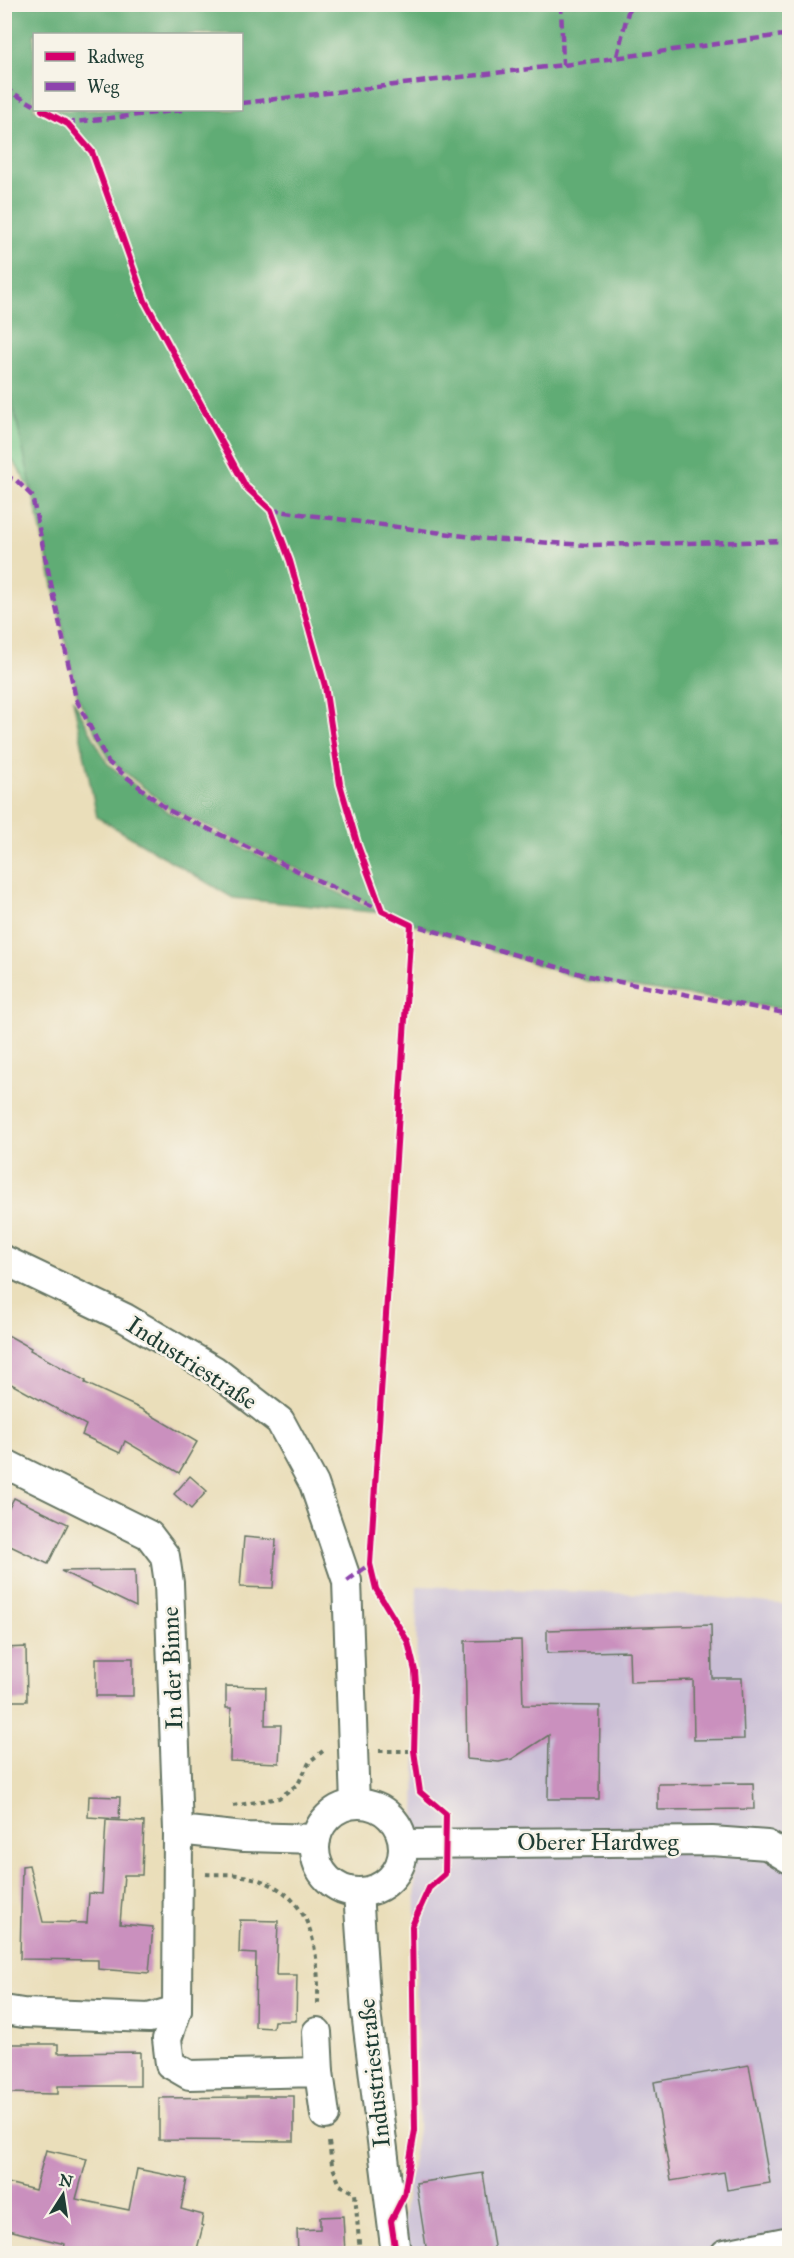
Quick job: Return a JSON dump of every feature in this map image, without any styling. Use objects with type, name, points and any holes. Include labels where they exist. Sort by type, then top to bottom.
[{"type":"street","name":"Industriestraße","points":[[4,1260],[125,1318],[214,1370],[280,1421],[314,1484],[347,1581],[355,1804]]},
{"type":"street","name":"In der Binne","points":[[6,1469],[148,1535],[165,1556],[169,1583],[178,1830],[177,2010]]},
{"type":"street","points":[[355,1804],[375,1808],[392,1819],[400,1830],[403,1844],[402,1858],[396,1872],[386,1883],[358,1892],[339,1887],[322,1872],[317,1861],[316,1839],[326,1819],[335,1811],[355,1804]]},
{"type":"street","points":[[178,1830],[244,1837],[316,1839]]},
{"type":"street","name":"Oberer Hardweg","points":[[403,1844],[712,1841],[767,1845],[789,1859]]},
{"type":"street","name":"Industriestraße","points":[[358,1892],[366,2012],[396,2253]]},
{"type":"street","points":[[4,2010],[23,2013],[149,2018],[177,2010]]},
{"type":"street","points":[[177,2010],[166,2039],[170,2064],[189,2075],[319,2072]]},
{"type":"street","points":[[317,2032],[319,2072],[325,2115]]},
{"type":"street","points":[[725,2253],[789,2241]]},
{"type":"path","points":[[224,1805],[235,1806],[279,1798],[298,1784],[310,1761],[323,1751],[414,1751]]},
{"type":"path","points":[[178,1873],[243,1875],[272,1884],[293,1902],[308,1920],[317,1956],[317,2032]]},
{"type":"path","points":[[325,2115],[332,2165],[340,2185],[355,2193],[360,2253]]},
{"type":"shaded area","points":[[417,1586],[703,1596],[789,1605],[789,2253],[408,2253],[402,2223],[418,2129],[415,1836]]},
{"type":"green space","points":[[4,5],[789,5],[789,1010],[587,981],[411,923],[169,808],[110,760],[78,698],[5,368]]},
{"type":"green space","points":[[4,368],[34,495],[15,463],[5,457]]},
{"type":"green space","points":[[73,699],[107,763],[168,812],[382,913],[233,898],[97,817]]},
{"type":"building","points":[[4,1333],[86,1381],[85,1383],[141,1409],[197,1442],[179,1473],[125,1441],[120,1453],[82,1435],[86,1425],[4,1380]]},
{"type":"building","points":[[190,1476],[207,1491],[191,1509],[174,1494]]},
{"type":"building","points":[[14,1498],[68,1524],[48,1564],[4,1543],[4,1518]]},
{"type":"building","points":[[244,1537],[276,1540],[273,1588],[240,1587]]},
{"type":"building","points":[[135,1570],[136,1607],[61,1571]]},
{"type":"building","points":[[711,1625],[712,1678],[742,1678],[744,1739],[694,1740],[693,1680],[630,1682],[629,1651],[547,1653],[547,1630]]},
{"type":"building","points":[[521,1640],[523,1705],[600,1706],[599,1799],[548,1799],[549,1735],[512,1759],[499,1762],[467,1759],[465,1641]]},
{"type":"building","points":[[26,1647],[27,1701],[4,1701],[4,1648]]},
{"type":"building","points":[[96,1658],[133,1658],[133,1696],[96,1696]]},
{"type":"building","points":[[226,1686],[266,1687],[265,1725],[281,1725],[279,1763],[230,1761],[231,1708],[226,1708]]},
{"type":"building","points":[[753,1783],[754,1809],[658,1810],[658,1784]]},
{"type":"building","points":[[89,1796],[120,1797],[119,1819],[88,1817]]},
{"type":"building","points":[[106,1820],[144,1822],[142,1875],[124,1875],[120,1924],[153,1927],[149,1973],[98,1969],[98,1960],[20,1959],[22,1866],[29,1865],[43,1922],[87,1923],[89,1893],[102,1894]]},
{"type":"building","points":[[240,1920],[278,1921],[276,1975],[297,1975],[296,2021],[274,2021],[273,2028],[255,2027],[256,1954],[239,1953]]},
{"type":"building","points":[[4,2044],[58,2044],[58,2053],[140,2052],[140,2086],[58,2086],[58,2094],[4,2093]]},
{"type":"building","points":[[749,2065],[770,2183],[727,2190],[724,2172],[671,2181],[654,2082]]},
{"type":"building","points":[[294,2096],[294,2141],[159,2140],[159,2098]]},
{"type":"building","points":[[46,2150],[87,2159],[76,2199],[129,2210],[137,2169],[187,2179],[181,2209],[203,2215],[201,2225],[203,2226],[196,2253],[63,2253],[65,2244],[4,2229],[4,2182],[35,2190]]},
{"type":"building","points":[[483,2173],[495,2253],[427,2253],[416,2183]]},
{"type":"building","points":[[343,2216],[345,2253],[298,2253],[297,2230],[320,2229],[320,2217]]},
{"type":"marked path","points":[[561,4],[563,65]]},
{"type":"marked path","points":[[617,56],[630,4]]},
{"type":"marked path","points":[[243,103],[563,65],[790,34]]},
{"type":"marked path","points":[[4,88],[33,104]]},
{"type":"marked path","points":[[66,123],[173,111]]},
{"type":"marked path","points":[[4,476],[16,480],[32,496],[76,699],[108,762],[168,810],[383,911]]},
{"type":"marked path","points":[[271,510],[487,539],[587,545],[790,541]]},
{"type":"marked path","points":[[407,923],[588,976],[790,1014]]},
{"type":"marked path","points":[[347,1581],[370,1564]]},
{"type":"cycle path","points":[[44,111],[68,124],[92,152],[145,301],[246,487],[271,510],[290,561],[325,686],[340,784],[358,846],[382,911],[411,925],[370,1564],[376,1589],[408,1642],[415,1671],[414,1751],[420,1792],[446,1814],[445,1874],[429,1888],[412,1926],[415,2130],[404,2195],[391,2221],[396,2254]]}]
